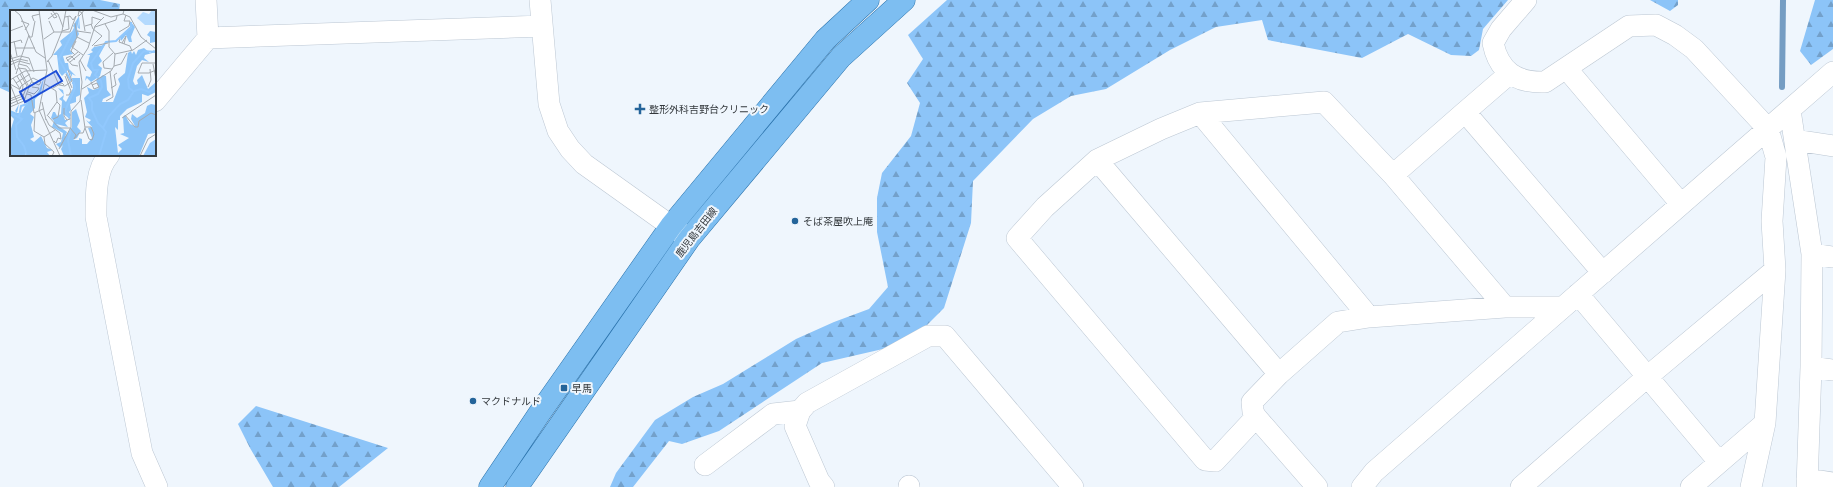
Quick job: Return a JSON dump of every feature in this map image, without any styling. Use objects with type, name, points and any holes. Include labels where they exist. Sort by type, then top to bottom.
[{"type":"main road","points":[[490,487],[539,414],[671,226],[825,40],[868,0]]},
{"type":"main road","name":"鹿児島吉田線","points":[[517,487],[689,239],[841,57],[904,0]]},
{"type":"street","points":[[156,100],[208,38],[206,0]]},
{"type":"street","points":[[540,0],[549,104],[558,131],[570,149],[584,164],[689,239]]},
{"type":"street","points":[[1526,0],[1501,29],[1493,43],[1496,56],[1510,74],[1531,82],[1545,82],[1629,26],[1656,25],[1675,35],[1694,49],[1768,129],[1776,157],[1772,221],[1775,270],[1766,423],[1751,487]]},
{"type":"street","points":[[208,38],[542,26]]},
{"type":"street","points":[[1566,68],[1681,204]]},
{"type":"street","points":[[1362,487],[1374,472],[1833,72]]},
{"type":"street","points":[[1393,175],[1510,74]]},
{"type":"street","points":[[1256,417],[1215,461],[1205,460],[1017,238],[1045,207],[1097,160],[1161,129],[1200,113],[1324,102],[1393,175],[1505,307]]},
{"type":"street","points":[[1790,110],[1812,254],[1811,367],[1807,483],[1833,483]]},
{"type":"street","points":[[1465,112],[1603,273]]},
{"type":"street","points":[[1200,113],[1369,317]]},
{"type":"street","points":[[1795,140],[1833,146]]},
{"type":"street","points":[[108,156],[102,162],[96,194],[96,217],[142,453],[157,487]]},
{"type":"street","points":[[1097,160],[1279,374]]},
{"type":"street","points":[[1812,254],[1833,257]]},
{"type":"street","points":[[1521,487],[1647,377],[1775,270]]},
{"type":"street","points":[[1578,294],[1719,462]]},
{"type":"street","points":[[1317,487],[1256,417],[1253,412],[1252,402],[1279,374],[1338,322],[1369,317],[1505,307],[1562,307]]},
{"type":"street","points":[[819,485],[795,426],[800,411],[807,403],[928,336],[945,336],[1073,487]]},
{"type":"street","points":[[1811,367],[1833,370]]},
{"type":"street","points":[[705,465],[773,414],[800,411]]},
{"type":"street","points":[[1690,487],[1766,423]]},
{"type":"green space","points":[[0,0],[100,0],[120,4],[119,10],[10,10],[10,93],[0,88]]},
{"type":"green space","points":[[947,0],[1508,0],[1483,29],[1479,50],[1471,56],[1451,55],[1408,34],[1362,58],[1268,40],[1262,20],[1216,27],[1170,50],[1106,89],[1071,96],[1033,119],[973,181],[971,223],[944,308],[921,331],[896,346],[822,363],[719,431],[682,444],[669,441],[633,487],[610,487],[616,473],[655,420],[693,397],[723,384],[796,339],[834,322],[869,309],[888,287],[877,232],[877,198],[882,173],[911,136],[920,103],[907,83],[923,59],[908,35]]},
{"type":"green space","points":[[1650,0],[1678,0],[1678,5],[1670,11]]},
{"type":"green space","points":[[1815,0],[1833,0],[1833,49],[1811,65],[1800,51]]},
{"type":"green space","points":[[256,406],[388,448],[339,487],[273,487],[238,424]]},
{"type":"waterway","points":[[1782,87],[1783,0]]},
{"type":"place","name":"整形外科吉野台クリニック","points":[[640,109]]},
{"type":"place","name":"そば茶屋吹上庵","points":[[795,221]]},
{"type":"place","name":"早馬","points":[[564,388]]},
{"type":"place","name":"マクドナルド","points":[[473,401]]}]
